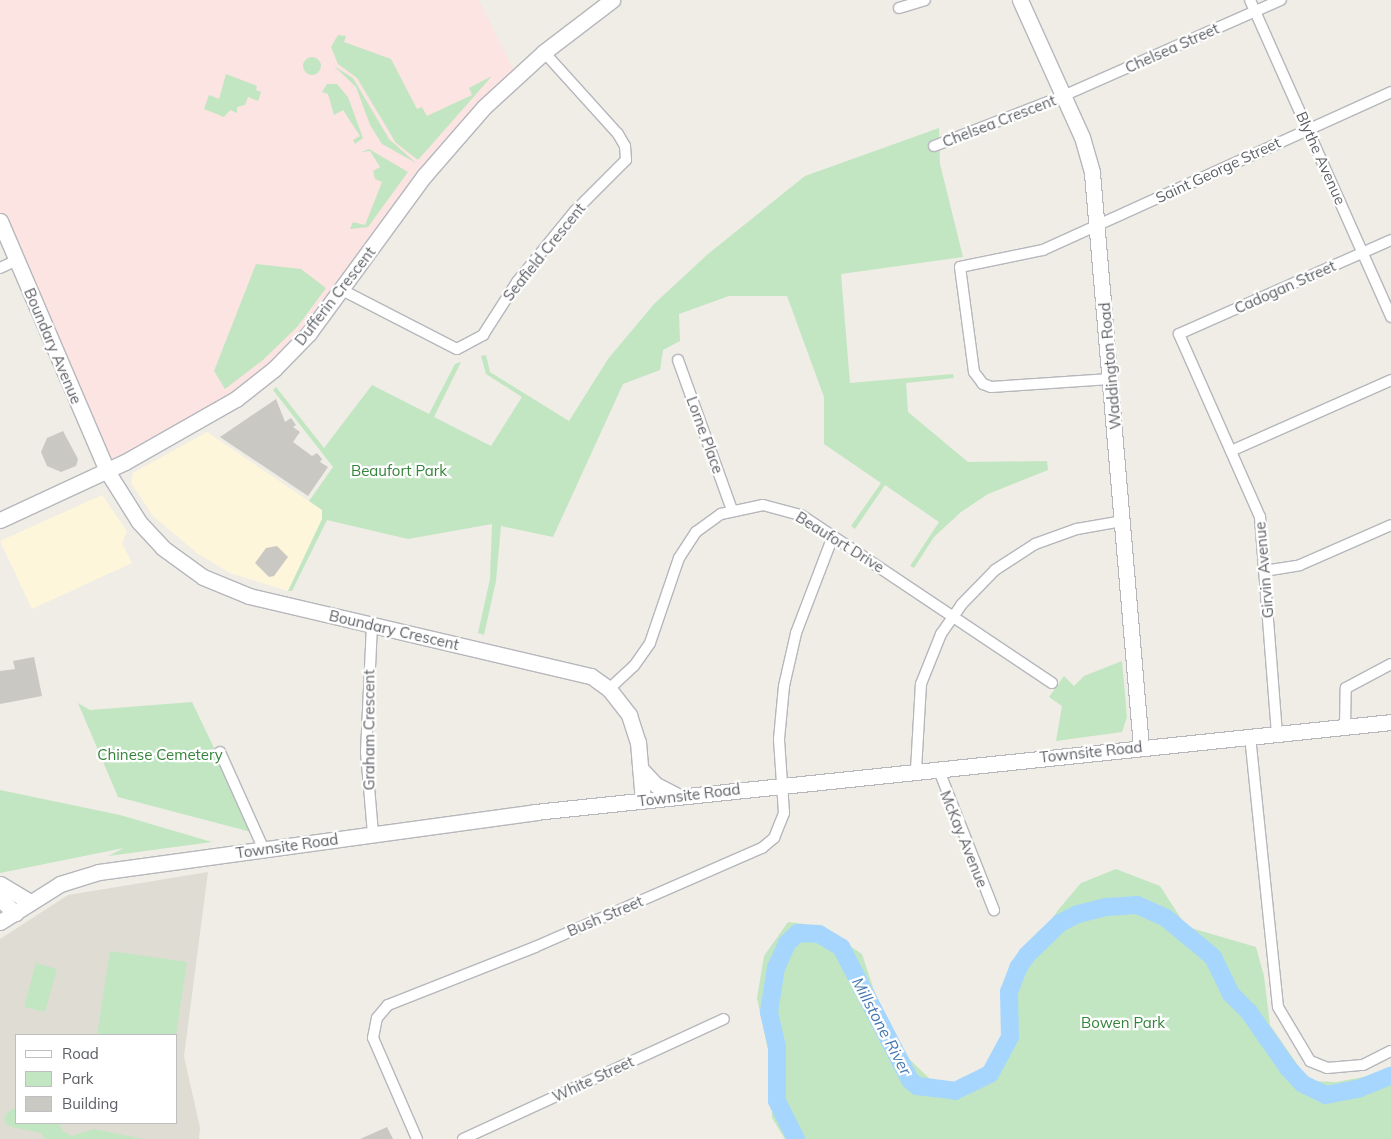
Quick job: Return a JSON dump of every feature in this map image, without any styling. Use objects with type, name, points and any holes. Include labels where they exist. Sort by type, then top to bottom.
[{"type":"street","name":"Dufferin Crescent","points":[[0,520],[108,471],[225,406],[257,383],[290,354],[342,290],[424,176],[484,107],[544,52],[612,0]]},
{"type":"street","points":[[899,8],[925,0]]},
{"type":"street","name":"Waddington Road","points":[[1020,0],[1064,96],[1092,173],[1100,224],[1110,379],[1141,747]]},
{"type":"street","name":"Blythe Avenue","points":[[1250,0],[1391,316]]},
{"type":"street","name":"Chelsea Street","points":[[1064,96],[1280,0]]},
{"type":"street","name":"Seafield Crescent","points":[[342,290],[457,349],[483,334],[517,282],[575,210],[626,160],[626,146],[618,134],[544,52]]},
{"type":"street","name":"Saint George Street","points":[[1110,379],[991,387],[982,384],[974,372],[960,267],[1043,250],[1391,92]]},
{"type":"street","name":"Chelsea Crescent","points":[[934,146],[1064,96]]},
{"type":"street","name":"Boundary Avenue","points":[[0,221],[108,471]]},
{"type":"street","name":"Cadogan Street","points":[[1179,334],[1391,240]]},
{"type":"street","points":[[0,268],[17,260]]},
{"type":"street","name":"Girvin Avenue","points":[[1179,334],[1260,517],[1277,734]]},
{"type":"street","name":"Lorne Place","points":[[678,360],[732,510]]},
{"type":"street","points":[[1231,451],[1391,380]]},
{"type":"street","name":"Boundary Crescent","points":[[108,471],[144,529],[174,558],[203,577],[249,596],[578,671],[609,689],[634,729],[643,800]]},
{"type":"street","name":"Beaufort Drive","points":[[609,689],[634,666],[650,643],[686,545],[707,523],[732,510],[763,505],[801,515],[1052,683]]},
{"type":"street","points":[[916,770],[921,684],[928,662],[952,616],[995,570],[1035,544],[1078,530],[1123,521]]},
{"type":"street","points":[[1264,571],[1300,565],[1391,525]]},
{"type":"street","name":"Bush Street","points":[[417,1139],[376,1049],[373,1031],[381,1012],[400,998],[535,947],[762,848],[774,838],[783,818],[780,716],[789,661],[833,536]]},
{"type":"street","name":"Graham Crescent","points":[[372,625],[366,752],[372,834]]},
{"type":"street","points":[[1345,727],[1346,688],[1391,664]]},
{"type":"street","name":"Townsite Road","points":[[0,922],[30,902],[76,877],[372,834],[781,784],[1391,722]]},
{"type":"street","points":[[1250,736],[1278,1007],[1310,1061],[1327,1068],[1363,1065],[1391,1051]]},
{"type":"street","points":[[220,752],[264,850]]},
{"type":"street","points":[[640,768],[656,785],[679,796]]},
{"type":"street","name":"McKay Avenue","points":[[938,768],[994,910]]},
{"type":"street","points":[[0,884],[30,902]]},
{"type":"street","points":[[0,899],[15,913]]},
{"type":"street","name":"White Street","points":[[463,1139],[724,1019]]},
{"type":"shaded area","points":[[0,0],[479,0],[517,77],[484,107],[274,369],[107,471],[0,221]]},
{"type":"shaded area","points":[[207,432],[322,510],[322,519],[288,591],[230,573],[197,553],[153,516],[131,483],[133,473]]},
{"type":"shaded area","points":[[102,495],[127,531],[122,543],[132,563],[32,609],[0,541]]},
{"type":"shaded area","points":[[208,872],[184,1056],[200,1128],[199,1139],[0,1139],[0,939],[68,895]]},
{"type":"green space","points":[[338,35],[346,36],[344,42],[391,59],[417,109],[422,107],[427,116],[472,95],[469,88],[492,76],[418,160],[396,143],[357,78],[338,64],[331,47]]},
{"type":"green space","points":[[312,57],[318,60],[321,66],[318,72],[312,75],[306,72],[303,66],[306,60]]},
{"type":"green space","points":[[334,66],[353,78],[389,139],[416,163],[382,144],[370,125],[356,87]]},
{"type":"green space","points":[[226,74],[257,86],[256,90],[261,92],[258,101],[248,97],[245,105],[237,107],[237,113],[230,110],[224,117],[204,109],[209,95],[219,99]]},
{"type":"green space","points":[[327,84],[337,84],[348,97],[363,138],[355,144],[353,140],[360,136],[343,110],[334,115],[328,94],[322,92]]},
{"type":"green space","name":"Beaufort Park","points":[[939,128],[940,164],[963,257],[841,274],[850,383],[953,374],[954,378],[906,383],[908,412],[968,462],[1047,461],[1048,470],[988,494],[961,512],[934,537],[914,568],[910,566],[939,522],[885,485],[855,529],[851,526],[881,483],[824,444],[824,397],[787,296],[729,296],[679,314],[680,341],[663,350],[660,370],[623,384],[553,537],[501,526],[496,581],[484,635],[478,633],[490,579],[492,524],[408,539],[327,520],[292,591],[288,591],[322,519],[322,510],[309,501],[333,467],[273,390],[276,387],[324,448],[372,385],[429,414],[455,364],[461,362],[434,417],[491,446],[522,397],[486,374],[481,356],[486,355],[490,372],[569,421],[608,359],[654,304],[708,254],[805,176]]},
{"type":"green space","points":[[369,149],[408,172],[368,227],[350,229],[353,222],[365,225],[382,182],[375,179],[373,171],[380,167],[370,151],[361,152]]},
{"type":"green space","points":[[256,264],[301,269],[326,288],[298,326],[263,360],[225,389],[214,371]]},
{"type":"green space","points":[[1122,661],[1127,717],[1122,732],[1056,741],[1062,706],[1049,697],[1064,676],[1074,686],[1084,676]]},
{"type":"green space","name":"Chinese Cemetery","points":[[192,702],[255,833],[118,797],[78,703],[90,710]]},
{"type":"green space","points":[[0,790],[120,815],[212,842],[108,856],[124,848],[0,873]]},
{"type":"green space","name":"Bowen Park","points":[[1116,869],[1160,886],[1182,920],[1191,928],[1256,947],[1264,976],[1270,1025],[1309,1081],[1336,1082],[1391,1072],[1391,1139],[785,1139],[772,1118],[771,1064],[757,998],[764,956],[788,922],[820,926],[862,954],[882,1015],[905,1055],[931,1080],[963,1085],[984,1079],[991,1072],[1000,1046],[1004,1001],[1019,969],[1058,910],[1081,883]]},
{"type":"green space","points":[[110,951],[187,962],[176,1034],[97,1034]]},
{"type":"green space","points":[[36,963],[57,969],[45,1012],[24,1007]]},
{"type":"green space","points":[[15,1108],[15,1124],[60,1124],[63,1131],[72,1136],[94,1129],[143,1139],[45,1139],[41,1133],[8,1126],[4,1120],[7,1113]]},
{"type":"building","points":[[276,399],[285,422],[291,418],[296,425],[293,427],[300,432],[293,442],[312,456],[317,453],[322,459],[320,462],[328,467],[308,496],[220,437]]},
{"type":"building","points":[[63,431],[78,459],[76,466],[61,472],[47,466],[41,452],[47,438]]},
{"type":"building","points":[[277,546],[288,557],[274,576],[269,577],[255,563],[266,548]]},
{"type":"building","points":[[34,657],[42,696],[0,704],[0,671],[15,669],[13,661]]},
{"type":"building","points":[[387,1127],[393,1139],[360,1139]]},
{"type":"waterway","name":"Millstone River","points":[[796,1139],[777,1101],[777,1047],[769,1012],[776,968],[787,943],[798,933],[819,934],[841,947],[910,1080],[917,1086],[955,1091],[990,1074],[1010,1037],[1009,992],[1018,968],[1027,955],[1060,923],[1078,914],[1107,907],[1137,905],[1166,918],[1213,957],[1231,994],[1249,1012],[1288,1068],[1303,1084],[1326,1095],[1358,1089],[1391,1076]]}]
